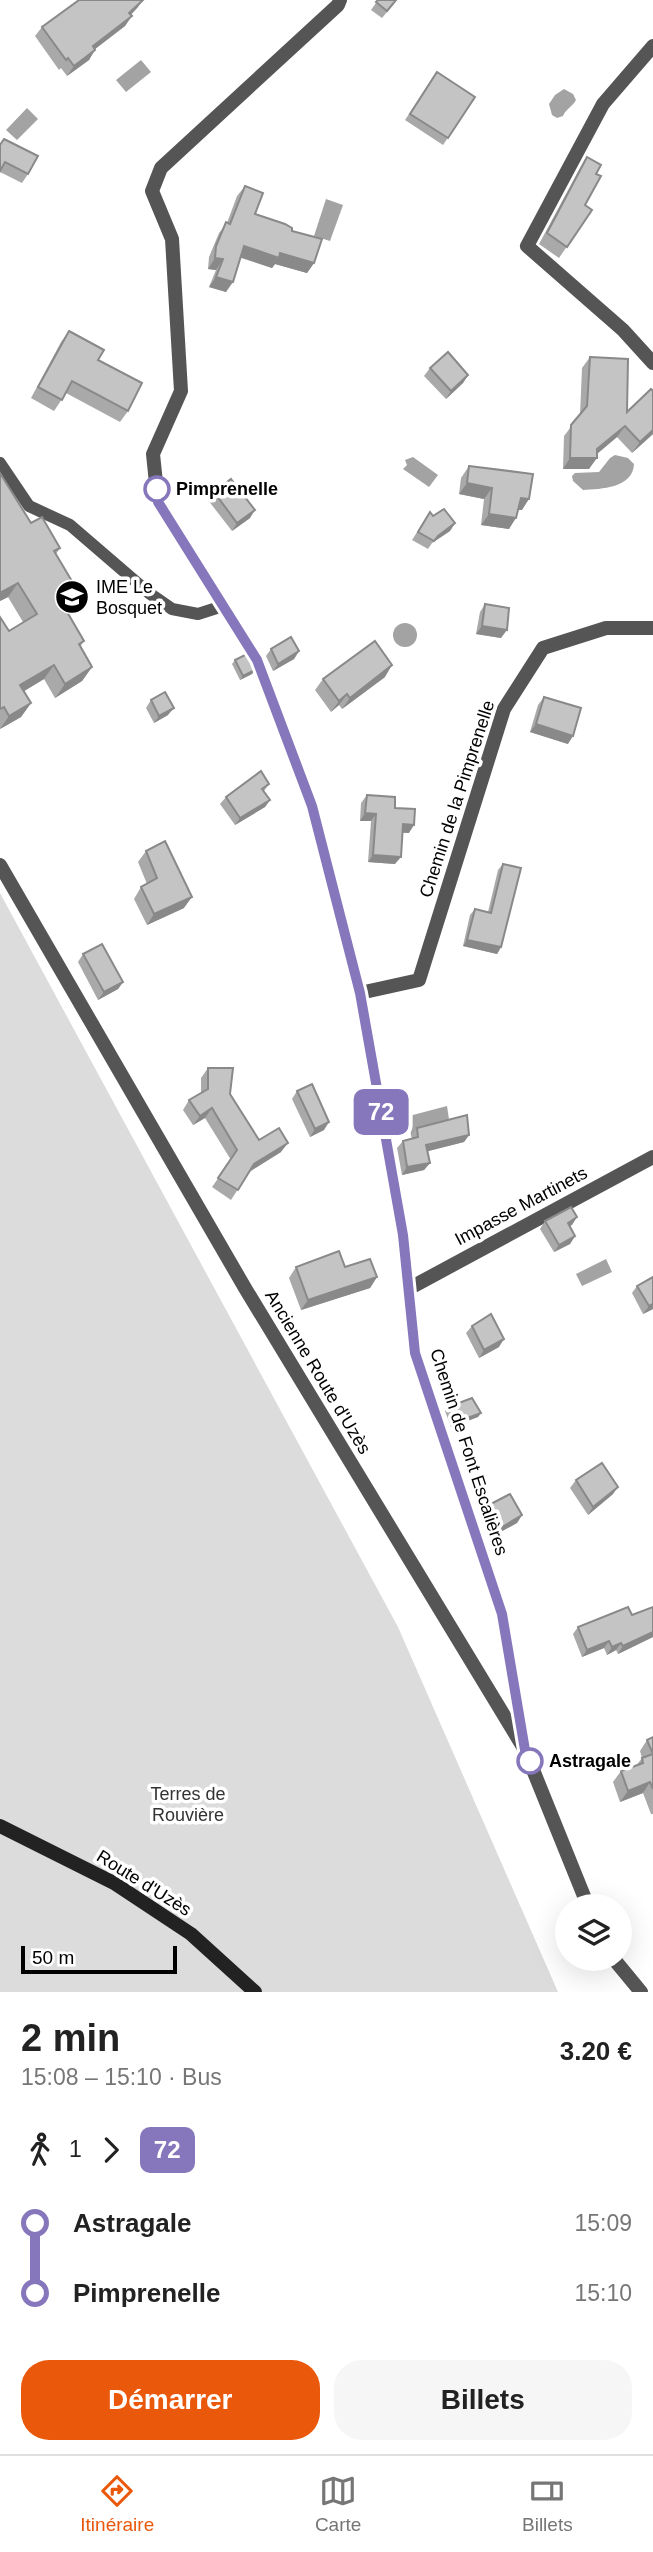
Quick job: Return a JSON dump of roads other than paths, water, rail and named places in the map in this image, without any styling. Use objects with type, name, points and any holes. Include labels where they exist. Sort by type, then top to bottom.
[{"type":"main road","name":"Route d'Uzès","points":[[0,1826],[114,1883],[191,1934],[255,1992]]},
{"type":"street","name":"Chemin de Font Escalières","points":[[340,0],[338,5],[161,167],[152,191],[172,239],[181,391],[153,454],[158,502],[257,660],[312,806],[360,993],[403,1235],[415,1353],[502,1614],[525,1750]]},
{"type":"street","points":[[653,46],[603,104],[527,246],[623,330],[653,363]]},
{"type":"street","name":"Chemin de la Pimprenelle","points":[[360,993],[419,980],[504,709],[542,648],[606,628],[653,628]]},
{"type":"street","name":"Ancienne Route d'Uzès","points":[[0,865],[245,1287],[525,1750],[583,1894]]},
{"type":"street","name":"Impasse Martinets","points":[[408,1289],[653,1157]]},
{"type":"street","points":[[624,1971],[641,1992]]},
{"type":"lane","points":[[0,463],[29,506],[70,525],[149,593],[172,609],[198,614],[223,606]]},
{"type":"place","name":"Pimprenelle","points":[[157,489]]},
{"type":"place","name":"IME Le Bosquet","points":[[72,597]]},
{"type":"place","name":"Astragale","points":[[530,1761]]},
{"type":"park label","name":"Terres de Rouvière","points":[[188,1804]]}]
